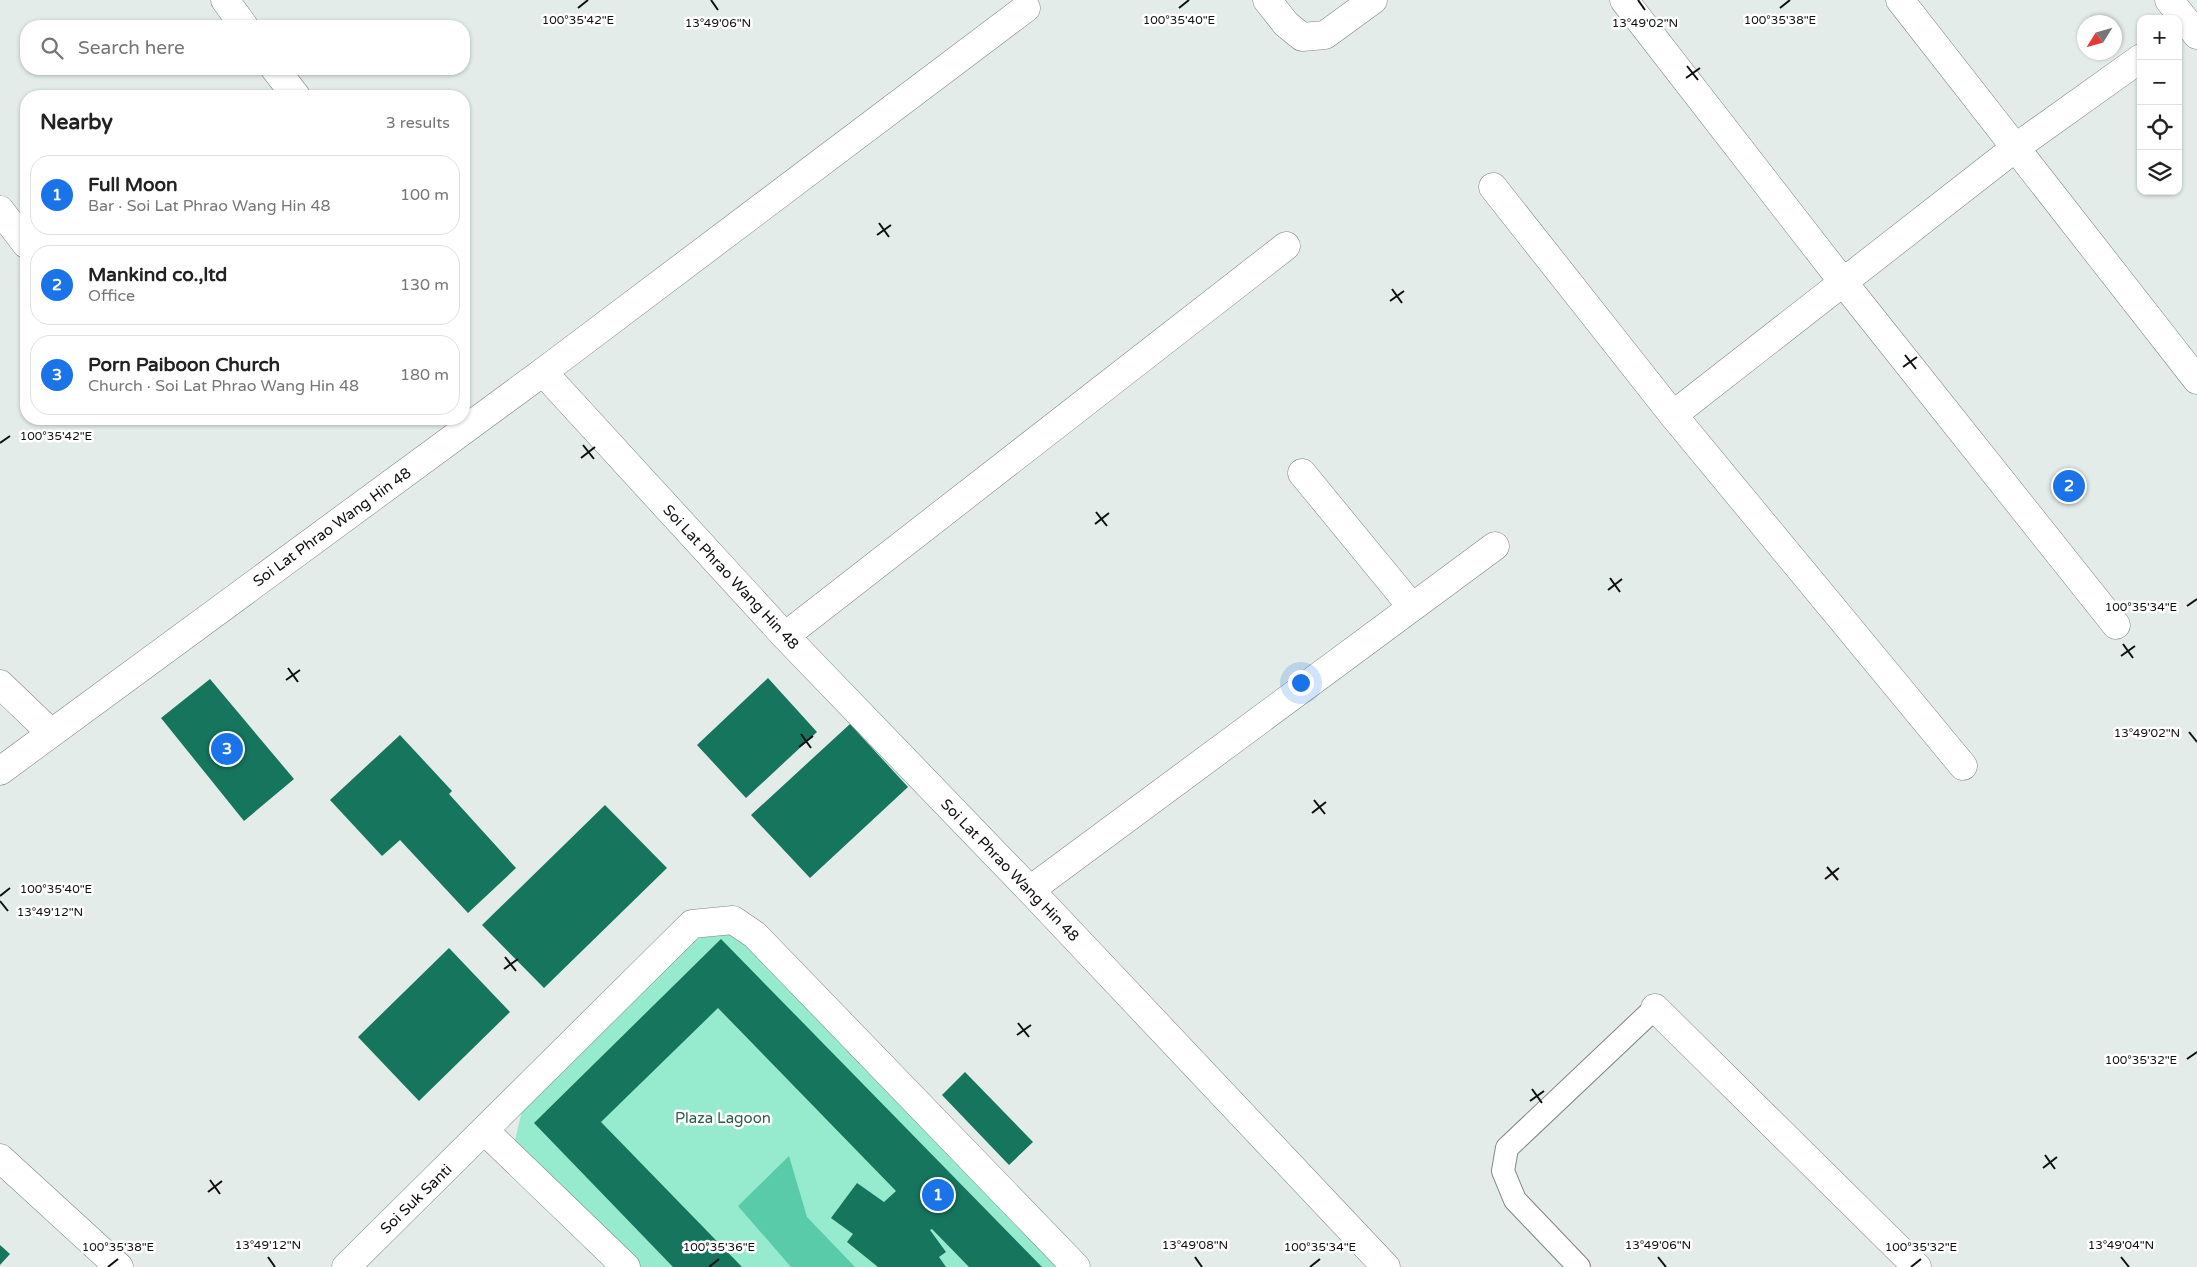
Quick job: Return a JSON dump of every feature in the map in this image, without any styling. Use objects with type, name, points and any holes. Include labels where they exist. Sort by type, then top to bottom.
[{"type":"street","points":[[225,0],[240,20]]},
{"type":"street","points":[[1268,0],[1286,24],[1302,37],[1325,35],[1373,0]]},
{"type":"street","points":[[1624,0],[1843,282],[2116,625]]},
{"type":"street","points":[[1900,0],[2197,380]]},
{"type":"street","points":[[2169,0],[2190,27]]},
{"type":"street","points":[[543,372],[1026,8]]},
{"type":"street","points":[[1673,416],[2015,148],[2138,60]]},
{"type":"street","points":[[280,75],[291,90]]},
{"type":"street","points":[[1493,187],[1673,416],[1964,766]]},
{"type":"street","points":[[0,210],[20,236]]},
{"type":"street","points":[[785,636],[1286,246]]},
{"type":"street","name":"Soi Lat Phrao Wang Hin 48","points":[[0,771],[543,372],[785,636],[1030,890],[1386,1267]]},
{"type":"street","points":[[1302,473],[1412,607]]},
{"type":"street","points":[[1030,890],[1495,546]]},
{"type":"street","points":[[0,684],[51,733]]},
{"type":"street","name":"Soi Suk Santi","points":[[359,1263],[525,1088],[692,924],[733,920],[755,935],[1076,1267]]},
{"type":"street","points":[[1655,1008],[1901,1262]]},
{"type":"street","points":[[485,1131],[626,1267]]},
{"type":"street","points":[[0,1158],[119,1267]]},
{"type":"lane","points":[[1579,1267],[1515,1200],[1504,1171],[1507,1148],[1655,1008]]},
{"type":"green space","name":"Plaza Lagoon","points":[[733,915],[1075,1267],[641,1267],[515,1140],[522,1111],[694,937]]},
{"type":"shaded area","points":[[789,1156],[807,1217],[855,1267],[791,1267],[738,1206]]},
{"type":"building","points":[[768,678],[817,732],[746,798],[697,745]]},
{"type":"building","points":[[210,679],[294,779],[244,821],[161,718]]},
{"type":"building","points":[[850,724],[908,787],[810,878],[751,815]]},
{"type":"building","points":[[400,735],[452,791],[449,794],[516,868],[468,913],[400,840],[382,856],[330,800]]},
{"type":"building","points":[[605,805],[667,868],[544,988],[482,925]]},
{"type":"building","points":[[721,939],[1042,1267],[969,1267],[932,1229],[930,1230],[946,1252],[939,1257],[946,1267],[878,1267],[847,1242],[853,1234],[831,1218],[857,1183],[884,1202],[896,1191],[718,1008],[601,1122],[742,1267],[673,1267],[534,1123]]},
{"type":"building","points":[[449,948],[510,1012],[419,1101],[358,1037]]},
{"type":"building","points":[[965,1072],[1033,1142],[1009,1165],[942,1095]]},
{"type":"building","points":[[0,1245],[10,1254],[0,1265]]},
{"type":"place","name":"Mankind co.,ltd","points":[[2069,486]]},
{"type":"place","name":"Porn Paiboon Church","points":[[227,749]]},
{"type":"place","name":"Full Moon","points":[[938,1195]]}]
